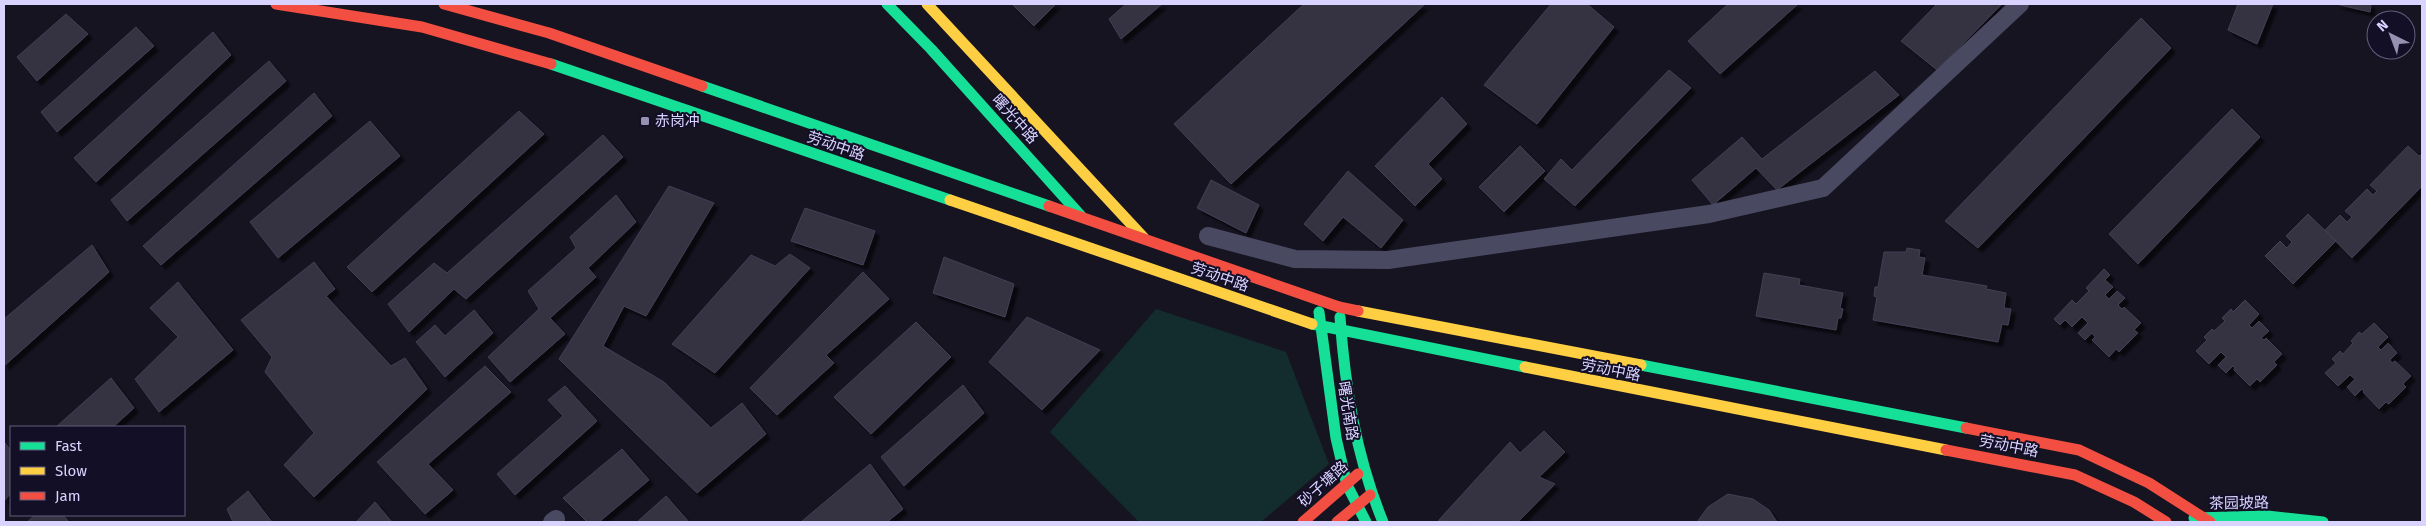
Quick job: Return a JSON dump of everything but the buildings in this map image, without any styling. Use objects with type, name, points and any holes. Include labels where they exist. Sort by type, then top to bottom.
[{"type":"main road","name":"劳动中路","points":[[276,4],[422,26],[537,59],[1321,327],[2075,475],[2156,515]]},
{"type":"main road","name":"劳动中路","points":[[444,4],[549,33],[1318,300],[1339,306],[2079,450],[2149,484],[2209,521]]},
{"type":"main road","name":"曙光中路","points":[[887,4],[932,49],[1117,258]]},
{"type":"main road","name":"曙光中路","points":[[927,4],[1146,240]]},
{"type":"main road","name":"曙光南路","points":[[1318,300],[1336,438],[1347,485],[1366,522]]},
{"type":"main road","name":"曙光南路","points":[[1339,306],[1340,332],[1352,431],[1371,494],[1384,522]]},
{"type":"main road","name":"砂子塘路","points":[[1303,522],[1363,469]]},
{"type":"main road","points":[[1337,522],[1371,494]]},
{"type":"main road","name":"茶园坡路","points":[[2156,515],[2209,521],[2267,516],[2323,522]]},
{"type":"street","points":[[1208,236],[1295,259],[1388,260],[1709,214],[1822,188],[2020,4]]},
{"type":"green space","points":[[1156,309],[1286,352],[1329,464],[1261,522],[1139,522],[1050,432]]},
{"type":"traffic: fast","points":[[887,4],[931,49],[1081,216]]},
{"type":"traffic: fast","points":[[551,64],[950,200]]},
{"type":"traffic: fast","points":[[702,86],[1049,206]]},
{"type":"traffic: fast","points":[[1319,312],[1336,438],[1347,485],[1366,522]]},
{"type":"traffic: fast","points":[[1340,317],[1345,370],[1353,421],[1366,472],[1383,522]]},
{"type":"traffic: fast","points":[[1312,324],[1525,367]]},
{"type":"traffic: fast","points":[[1641,365],[1966,428]]},
{"type":"traffic: fast","points":[[2194,518],[2267,516],[2323,522]]},
{"type":"traffic: slow","points":[[927,4],[1144,238]]},
{"type":"traffic: slow","points":[[950,200],[1312,324]]},
{"type":"traffic: slow","points":[[1358,311],[1641,365]]},
{"type":"traffic: slow","points":[[1525,367],[1946,450]]},
{"type":"traffic: jam","points":[[276,4],[422,27],[551,64]]},
{"type":"traffic: jam","points":[[444,4],[549,33],[702,86]]},
{"type":"traffic: jam","points":[[1049,206],[1339,307],[1358,311]]},
{"type":"traffic: jam","points":[[1966,428],[2079,450],[2149,483],[2210,522]]},
{"type":"traffic: jam","points":[[1946,450],[2075,475],[2134,502],[2166,522]]},
{"type":"traffic: jam","points":[[1303,522],[1358,474]]},
{"type":"traffic: jam","points":[[1337,522],[1370,495]]},
{"type":"place","name":"赤岗冲","points":[[645,121]]}]
